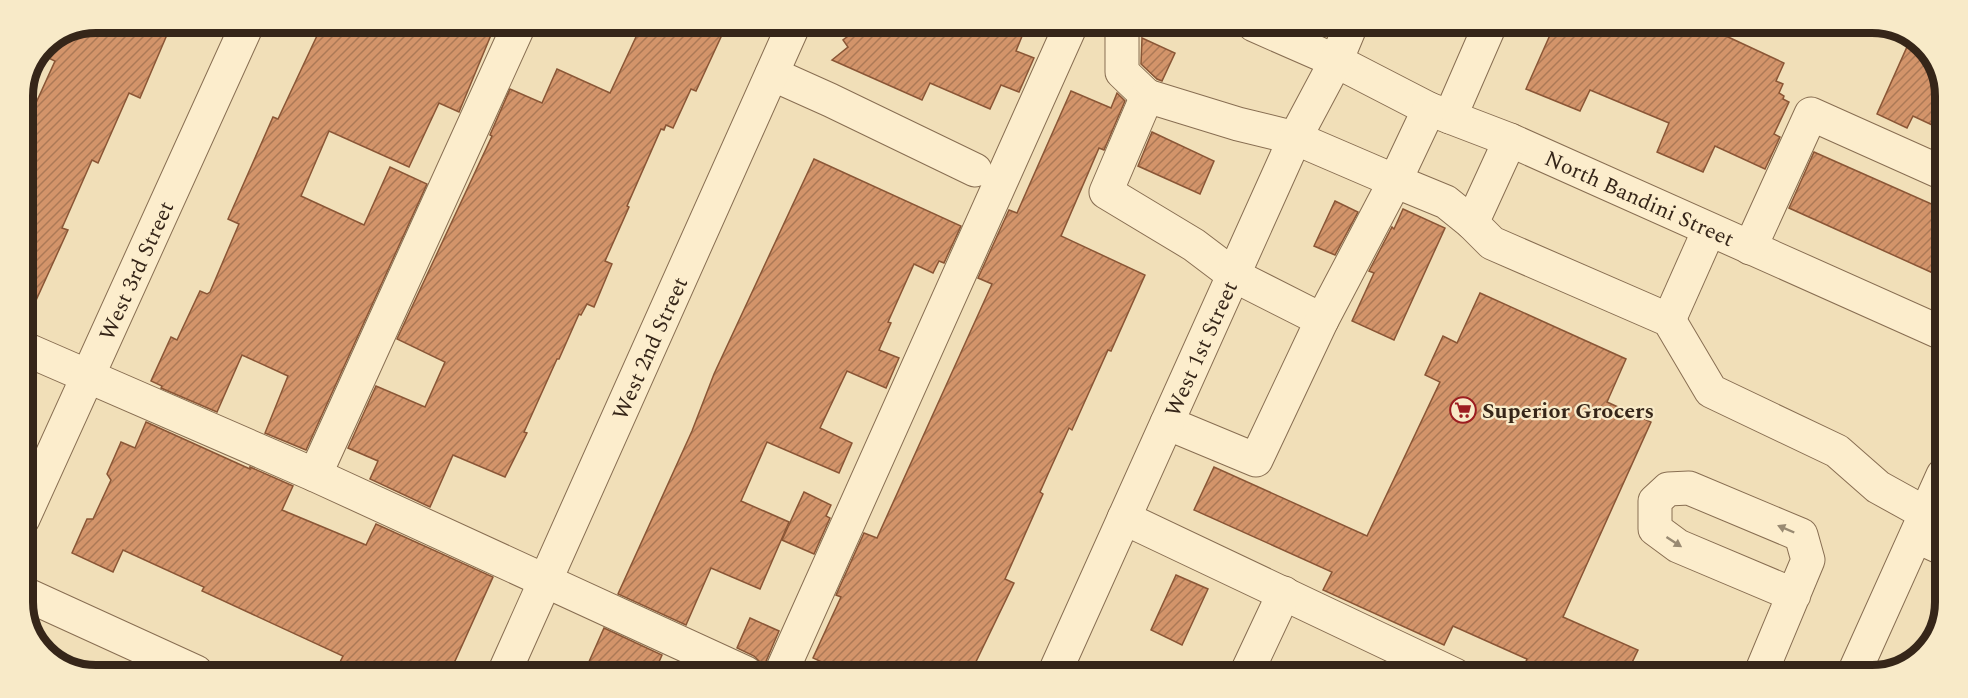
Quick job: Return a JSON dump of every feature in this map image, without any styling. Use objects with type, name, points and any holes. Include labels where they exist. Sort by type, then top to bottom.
[{"type":"street","name":"West 3rd Street","points":[[33,496],[243,33]]},
{"type":"street","points":[[315,475],[515,33]]},
{"type":"street","name":"West 2nd Street","points":[[508,665],[790,33]]},
{"type":"street","points":[[785,665],[1067,33]]},
{"type":"street","points":[[1122,33],[1122,72],[1147,96],[1238,124],[1295,138],[1446,202],[1492,243],[1669,320],[1711,391],[1837,451],[1928,532]]},
{"type":"street","name":"North Bandini Street","points":[[1272,33],[1336,61],[1439,113],[1510,140],[1935,330]]},
{"type":"street","name":"West 1st Street","points":[[1058,665],[1235,276],[1295,138],[1336,61],[1348,33]]},
{"type":"street","points":[[1167,423],[1256,460],[1322,320],[1395,181],[1439,113],[1486,33]]},
{"type":"street","points":[[772,74],[975,170]]},
{"type":"street","points":[[1147,96],[1106,192],[1194,245],[1235,276],[1322,320]]},
{"type":"street","points":[[1750,248],[1811,114],[1935,170]]},
{"type":"street","points":[[1472,223],[1510,140]]},
{"type":"street","points":[[1669,320],[1709,230]]},
{"type":"street","points":[[33,352],[315,475],[729,665]]},
{"type":"street","points":[[1858,665],[1928,532],[1935,506]]},
{"type":"street","points":[[1124,518],[1434,665]]},
{"type":"street","points":[[1250,665],[1284,593]]},
{"type":"street","points":[[1764,665],[1794,595]]},
{"type":"street","points":[[33,598],[181,665]]},
{"type":"building","points":[[168,33],[140,98],[129,93],[98,163],[92,160],[62,228],[68,230],[33,307],[33,110],[55,61],[47,57],[52,52],[61,44],[84,34]]},
{"type":"building","points":[[318,33],[492,33],[459,112],[439,103],[409,167],[329,131],[301,196],[364,225],[390,167],[427,184],[306,450],[265,433],[288,376],[242,355],[217,412],[161,388],[162,386],[151,381],[171,337],[177,340],[200,291],[207,294],[210,292],[239,224],[228,219],[273,117],[278,119]]},
{"type":"building","points":[[638,33],[723,33],[696,91],[691,89],[673,128],[666,125],[664,130],[661,129],[605,261],[612,264],[594,307],[587,304],[581,315],[579,314],[524,432],[527,433],[505,477],[453,455],[430,507],[370,479],[378,461],[348,448],[376,386],[425,407],[445,362],[397,339],[492,136],[490,135],[510,89],[542,103],[557,69],[610,93]]},
{"type":"building","points":[[852,33],[1023,33],[1016,51],[1034,58],[1019,92],[1001,85],[990,109],[930,83],[922,100],[832,60],[848,47],[843,40]]},
{"type":"building","points":[[1551,33],[1727,33],[1726,36],[1784,63],[1776,81],[1783,84],[1779,93],[1789,102],[1774,134],[1780,137],[1765,169],[1715,146],[1703,172],[1657,152],[1669,123],[1590,90],[1580,111],[1526,89]]},
{"type":"building","points":[[1142,38],[1175,53],[1162,81],[1141,64]]},
{"type":"building","points":[[1908,45],[1927,65],[1934,84],[1935,126],[1913,116],[1907,128],[1877,114]]},
{"type":"building","points":[[1071,91],[1111,108],[1117,93],[1125,101],[1104,150],[1099,148],[1061,236],[1145,275],[1111,351],[1108,350],[1072,430],[1069,428],[1040,492],[1043,494],[1005,579],[1014,583],[974,665],[823,665],[824,663],[813,658],[841,597],[836,595],[864,533],[877,538],[992,284],[978,278],[1009,210],[1017,213]]},
{"type":"building","points":[[1152,132],[1214,161],[1200,194],[1138,166]]},
{"type":"building","points":[[1814,152],[1935,206],[1935,274],[1789,208]]},
{"type":"building","points":[[814,159],[961,226],[944,263],[939,261],[933,273],[914,264],[888,322],[891,323],[879,350],[899,358],[886,388],[847,371],[820,428],[852,443],[839,473],[767,442],[741,501],[789,522],[760,589],[711,568],[686,625],[618,594],[692,431],[714,374]]},
{"type":"building","points":[[1335,201],[1358,212],[1335,255],[1314,246]]},
{"type":"building","points":[[1403,209],[1445,228],[1394,340],[1352,321],[1374,273],[1369,271]]},
{"type":"building","points":[[1480,293],[1626,359],[1607,402],[1651,422],[1563,617],[1638,650],[1631,665],[1524,665],[1527,659],[1453,626],[1444,645],[1323,590],[1332,572],[1194,510],[1214,467],[1367,536],[1440,382],[1425,375],[1443,336],[1457,343]]},
{"type":"building","points":[[146,422],[293,486],[282,510],[366,545],[376,524],[493,577],[453,665],[338,665],[343,656],[202,591],[204,587],[123,550],[113,572],[72,553],[87,519],[93,519],[111,480],[107,474],[121,442],[135,448]]},
{"type":"building","points":[[804,492],[831,505],[826,516],[830,518],[814,554],[782,540]]},
{"type":"building","points":[[1176,575],[1208,589],[1182,645],[1151,630]]},
{"type":"building","points":[[750,618],[779,631],[764,665],[754,656],[737,648]]},
{"type":"building","points":[[604,628],[662,655],[658,665],[588,665]]},
{"type":"place","name":"Superior Grocers","points":[[1463,410]]}]
